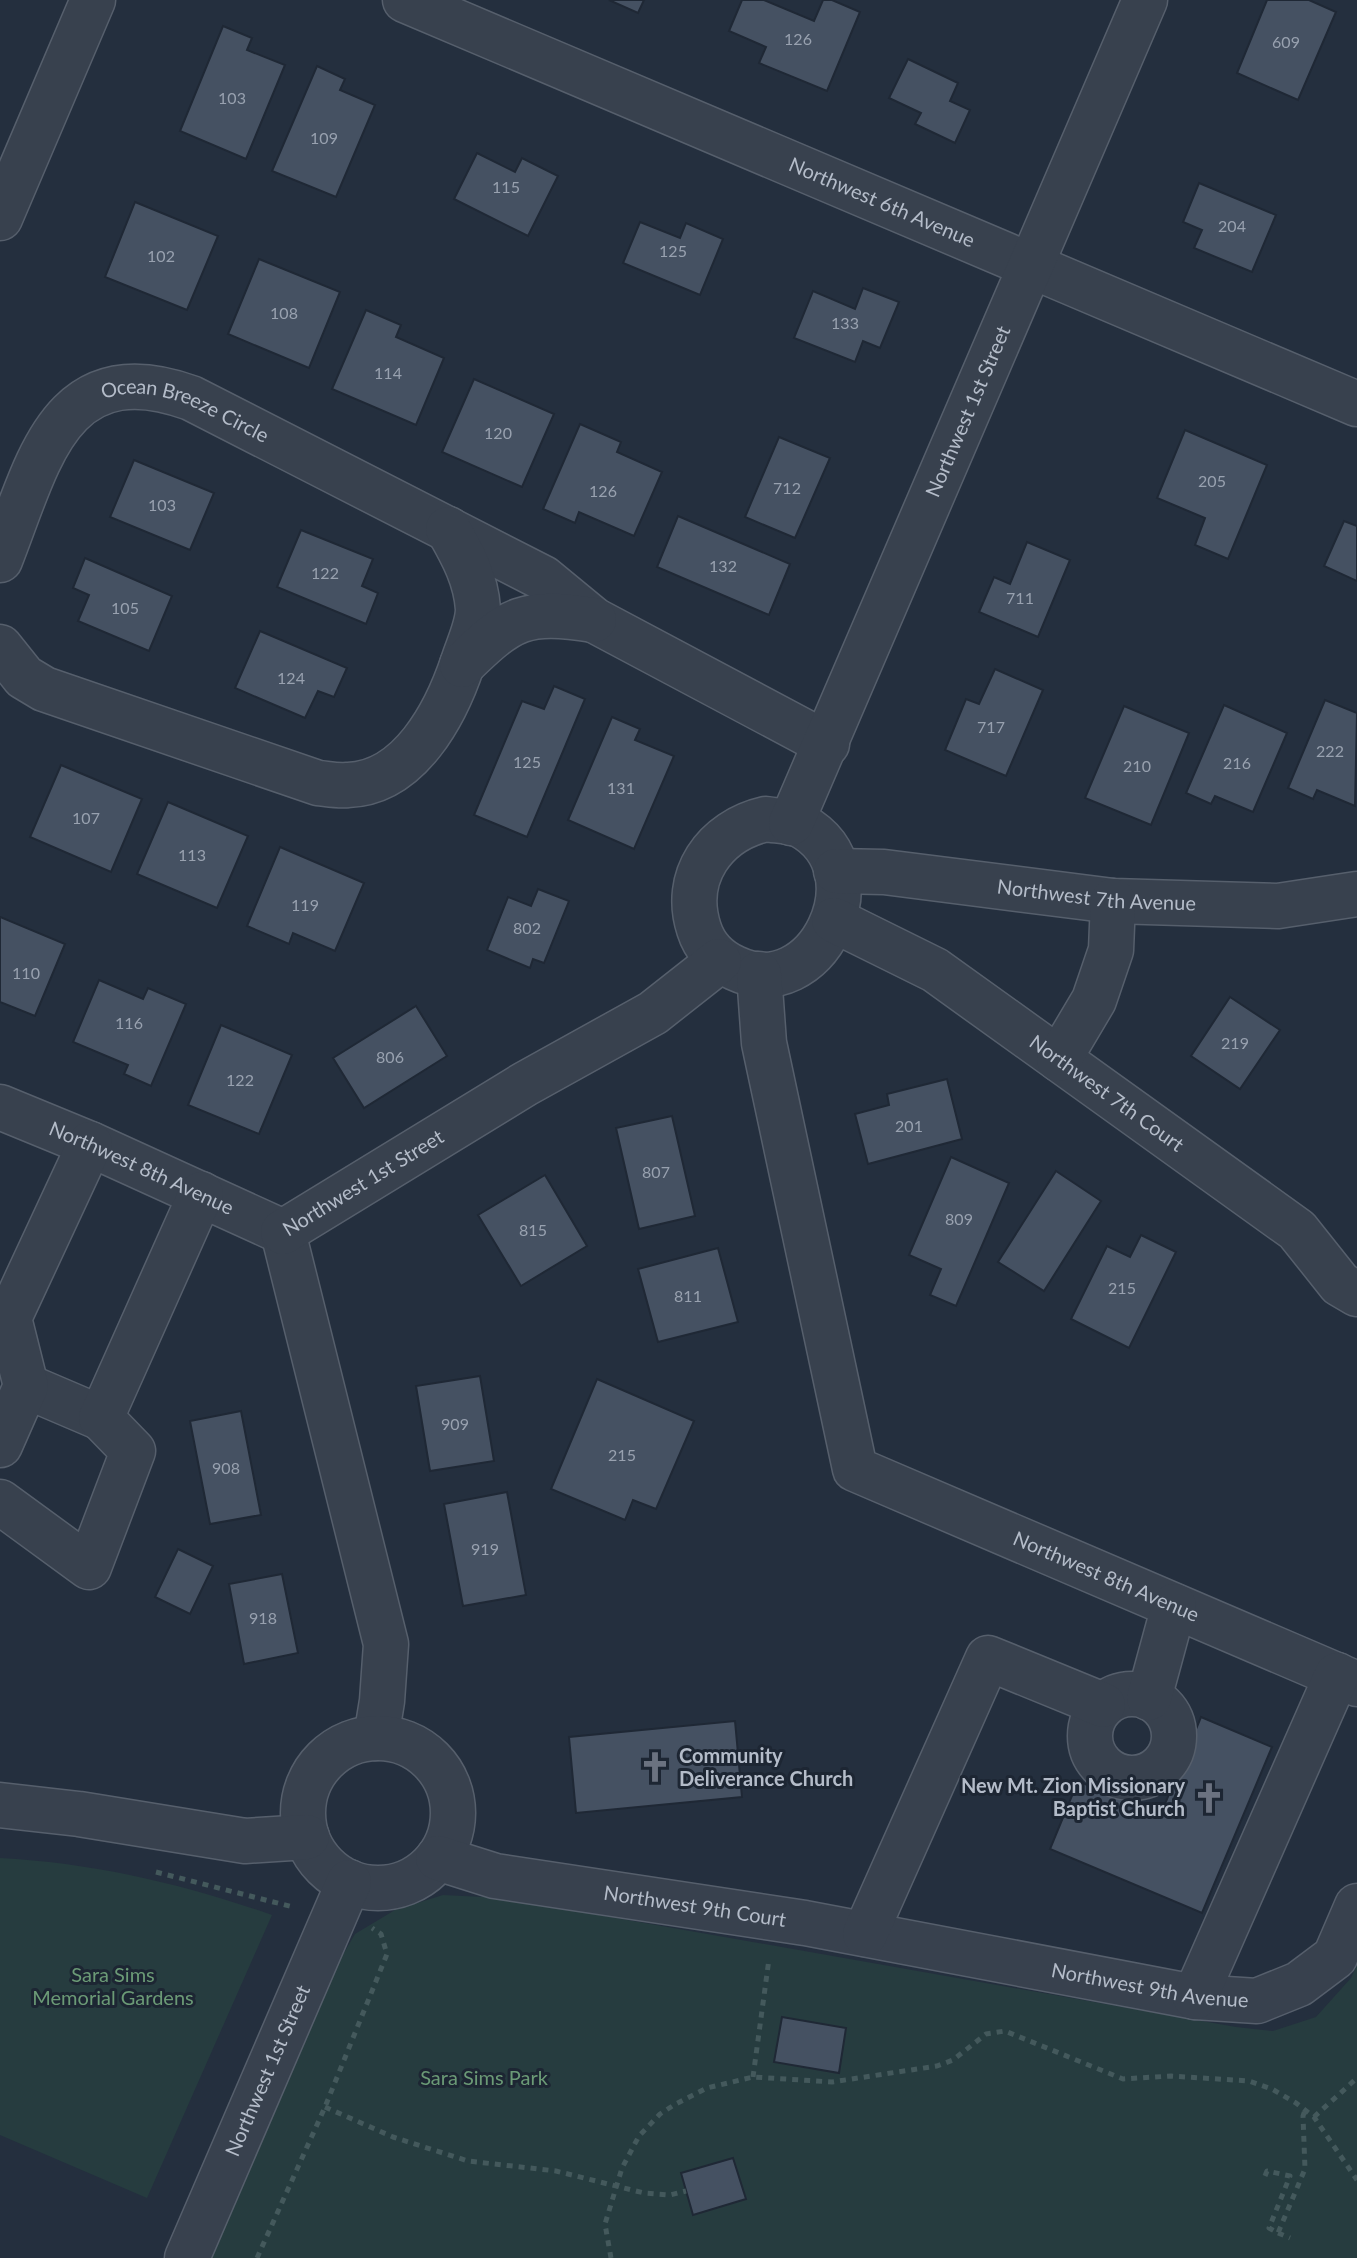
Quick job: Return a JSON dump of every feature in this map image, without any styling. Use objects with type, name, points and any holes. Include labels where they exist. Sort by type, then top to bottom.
[{"type":"street","points":[[0,218],[93,0]]},
{"type":"street","name":"Northwest 6th Avenue","points":[[405,0],[1357,404]]},
{"type":"street","name":"Northwest 1st Street","points":[[791,823],[1145,0]]},
{"type":"street","name":"Ocean Breeze Circle","points":[[0,560],[41,456],[59,424],[78,404],[103,391],[130,385],[164,388],[191,398],[543,578],[594,620],[827,744]]},
{"type":"street","name":"Ocean Breeze Circle","points":[[0,647],[24,677],[44,689],[318,783],[351,785],[373,780],[407,761],[432,729],[454,689],[478,613],[476,587],[466,559],[448,529]]},
{"type":"street","name":"Ocean Breeze Circle","points":[[462,665],[490,637],[517,619],[548,615],[594,620]]},
{"type":"street","points":[[766,819],[799,825],[821,840],[834,860],[836,871],[840,888],[834,920],[821,945],[807,959],[776,974],[739,968],[702,940],[693,900],[697,879],[707,856],[729,833],[748,823],[766,819]]},
{"type":"street","name":"Northwest 7th Avenue","points":[[836,871],[884,872],[1113,901],[1278,906],[1357,894]]},
{"type":"street","points":[[1059,1059],[1094,1000],[1111,950],[1113,901]]},
{"type":"street","name":"Northwest 7th Court","points":[[834,920],[935,970],[1297,1230],[1340,1284],[1357,1294]]},
{"type":"street","name":"Northwest 1st Street","points":[[376,1738],[386,1644],[283,1232],[525,1084],[739,968]]},
{"type":"street","name":"Northwest 8th Avenue","points":[[739,968],[764,1043],[855,1469],[1347,1680]]},
{"type":"street","name":"Northwest 8th Avenue","points":[[0,1107],[90,1144],[283,1232]]},
{"type":"street","points":[[0,1445],[26,1386],[9,1318],[90,1144]]},
{"type":"street","points":[[101,1418],[201,1194]]},
{"type":"street","points":[[0,1502],[89,1567],[133,1451],[101,1418],[26,1386]]},
{"type":"street","points":[[1149,1698],[1174,1606]]},
{"type":"street","points":[[865,1934],[988,1658],[1103,1705]]},
{"type":"street","points":[[1195,1997],[1347,1680]]},
{"type":"street","points":[[1125,1694],[1149,1698],[1162,1707],[1171,1721],[1174,1738],[1170,1754],[1161,1767],[1146,1776],[1130,1778],[1114,1774],[1100,1764],[1092,1750],[1089,1734],[1093,1718],[1103,1705],[1125,1694]]},
{"type":"street","points":[[376,1738],[401,1741],[424,1753],[441,1771],[451,1795],[453,1817],[449,1839],[438,1858],[420,1875],[397,1886],[373,1888],[349,1882],[324,1864],[307,1837],[303,1815],[306,1791],[316,1770],[332,1753],[353,1742],[376,1738]]},
{"type":"street","points":[[0,1805],[79,1814],[245,1841],[307,1837]]},
{"type":"street","name":"Northwest 9th Court","points":[[438,1858],[495,1876],[865,1934],[953,1951]]},
{"type":"street","name":"Northwest 1st Street","points":[[187,2258],[349,1882]]},
{"type":"street","name":"Northwest 9th Avenue","points":[[953,1951],[1195,1997],[1257,2001],[1299,1984],[1335,1957],[1357,1906]]},
{"type":"path","points":[[753,2077],[771,1949]]},
{"type":"path","points":[[611,2258],[605,2224],[615,2185],[639,2136],[660,2114],[707,2088],[753,2077],[832,2082],[937,2066],[953,2060],[986,2034],[1005,2031],[1123,2079],[1171,2076],[1249,2081],[1272,2089],[1314,2117],[1357,2180]]},
{"type":"path","points":[[1314,2117],[1357,2078]]},
{"type":"path","points":[[325,2107],[393,2137],[468,2161],[556,2171],[659,2195],[686,2191]]},
{"type":"path","points":[[1278,2233],[1305,2169],[1305,2110]]},
{"type":"path","points":[[1265,2176],[1267,2171],[1290,2176],[1269,2228],[1290,2238]]},
{"type":"green space","name":"Sara Sims Memorial Gardens","points":[[0,1858],[70,1865],[138,1877],[272,1915],[147,2198],[0,2135]]},
{"type":"green space","name":"Sara Sims Park","points":[[443,1895],[503,1898],[1273,2031],[1316,2017],[1351,1978],[1357,1965],[1357,2258],[209,2258],[330,1977],[355,1934],[395,1910]]},
{"type":"building","points":[[609,0],[644,0],[638,13]]},
{"type":"building","points":[[742,0],[764,0],[814,21],[823,0],[832,0],[860,12],[827,91],[759,63],[766,47],[729,31]]},
{"type":"building","points":[[1267,0],[1309,0],[1336,12],[1298,100],[1237,73]]},
{"type":"building","points":[[223,26],[252,38],[247,50],[285,65],[246,159],[180,131]]},
{"type":"building","points":[[908,59],[958,83],[950,101],[970,110],[955,143],[915,124],[921,113],[889,98]]},
{"type":"building","points":[[317,66],[345,79],[340,90],[375,105],[336,197],[272,171]]},
{"type":"building","points":[[477,153],[515,172],[522,158],[558,176],[528,236],[454,199]]},
{"type":"building","points":[[1199,183],[1276,215],[1252,272],[1194,248],[1202,230],[1183,222]]},
{"type":"building","points":[[135,202],[218,236],[187,310],[105,277]]},
{"type":"building","points":[[640,222],[680,238],[686,223],[723,239],[700,295],[623,263]]},
{"type":"building","points":[[259,259],[340,292],[309,368],[228,334]]},
{"type":"building","points":[[863,288],[899,302],[880,348],[863,341],[855,362],[794,338],[813,291],[855,309]]},
{"type":"building","points":[[366,310],[401,325],[396,337],[444,358],[416,425],[332,389]]},
{"type":"building","points":[[474,379],[554,414],[522,487],[442,452]]},
{"type":"building","points":[[580,424],[621,442],[617,452],[662,472],[634,536],[579,512],[575,523],[543,509]]},
{"type":"building","points":[[1185,430],[1267,465],[1228,559],[1195,545],[1205,518],[1157,498]]},
{"type":"building","points":[[779,437],[830,458],[795,538],[745,517]]},
{"type":"building","points":[[134,460],[214,493],[190,550],[110,517]]},
{"type":"building","points":[[678,516],[790,564],[769,615],[657,567]]},
{"type":"building","points":[[1344,521],[1357,526],[1357,581],[1324,566]]},
{"type":"building","points":[[301,530],[373,559],[362,586],[378,593],[366,624],[277,587]]},
{"type":"building","points":[[1027,542],[1070,560],[1038,637],[979,612],[994,577],[1010,584]]},
{"type":"building","points":[[85,558],[172,596],[149,651],[78,621],[89,595],[73,588]]},
{"type":"building","points":[[260,631],[347,668],[334,697],[318,691],[305,718],[235,688]]},
{"type":"building","points":[[995,669],[1043,690],[1006,776],[945,750],[966,699],[979,704]]},
{"type":"building","points":[[554,686],[585,699],[527,837],[474,815],[522,701],[544,709]]},
{"type":"building","points":[[1325,700],[1357,713],[1355,806],[1317,790],[1313,799],[1288,788]]},
{"type":"building","points":[[1224,705],[1287,733],[1253,812],[1215,796],[1211,804],[1186,793]]},
{"type":"building","points":[[1124,706],[1189,733],[1151,825],[1085,798]]},
{"type":"building","points":[[612,717],[640,729],[635,740],[674,756],[634,849],[568,820]]},
{"type":"building","points":[[61,765],[142,799],[111,872],[30,837]]},
{"type":"building","points":[[168,802],[248,836],[217,908],[137,874]]},
{"type":"building","points":[[280,847],[364,883],[335,951],[293,933],[289,944],[247,926]]},
{"type":"building","points":[[538,889],[569,901],[544,963],[533,959],[530,968],[487,950],[508,897],[531,906]]},
{"type":"building","points":[[0,917],[65,944],[35,1016],[0,1002]]},
{"type":"building","points":[[99,980],[143,999],[148,988],[186,1004],[151,1086],[124,1074],[128,1065],[73,1042]]},
{"type":"building","points":[[1230,997],[1280,1030],[1240,1089],[1191,1056]]},
{"type":"building","points":[[416,1006],[447,1056],[364,1108],[333,1058]]},
{"type":"building","points":[[221,1025],[292,1055],[259,1134],[188,1105]]},
{"type":"building","points":[[947,1079],[962,1139],[868,1164],[855,1114],[889,1105],[887,1094]]},
{"type":"building","points":[[672,1116],[695,1216],[639,1229],[616,1128]]},
{"type":"building","points":[[951,1157],[1009,1183],[956,1306],[930,1295],[941,1269],[909,1255]]},
{"type":"building","points":[[1056,1171],[1101,1201],[1044,1291],[998,1262]]},
{"type":"building","points":[[545,1175],[587,1246],[521,1286],[478,1215]]},
{"type":"building","points":[[1141,1235],[1176,1252],[1129,1348],[1071,1319],[1107,1246],[1130,1257]]},
{"type":"building","points":[[718,1248],[738,1322],[658,1342],[638,1269]]},
{"type":"building","points":[[480,1376],[494,1461],[430,1471],[416,1386]]},
{"type":"building","points":[[597,1379],[694,1421],[656,1509],[633,1500],[625,1520],[551,1489]]},
{"type":"building","points":[[241,1411],[261,1515],[210,1524],[190,1421]]},
{"type":"building","points":[[507,1492],[526,1595],[463,1606],[444,1504]]},
{"type":"building","points":[[178,1549],[213,1566],[190,1614],[155,1597]]},
{"type":"building","points":[[282,1574],[298,1653],[244,1664],[229,1584]]},
{"type":"building","name":"New Mt. Zion Missionary Baptist Church","points":[[1201,1717],[1272,1747],[1202,1913],[1050,1849],[1078,1781],[1160,1816]]},
{"type":"building","name":"Community Deliverance Church","points":[[735,1721],[742,1797],[576,1813],[569,1737]]},
{"type":"building","points":[[782,2017],[846,2028],[839,2073],[774,2062]]},
{"type":"building","points":[[733,2158],[746,2199],[693,2215],[681,2173]]},
{"type":"place","name":"Community Deliverance Church","points":[[655,1767]]},
{"type":"place","name":"New Mt. Zion Missionary Baptist Church","points":[[1209,1798]]}]
